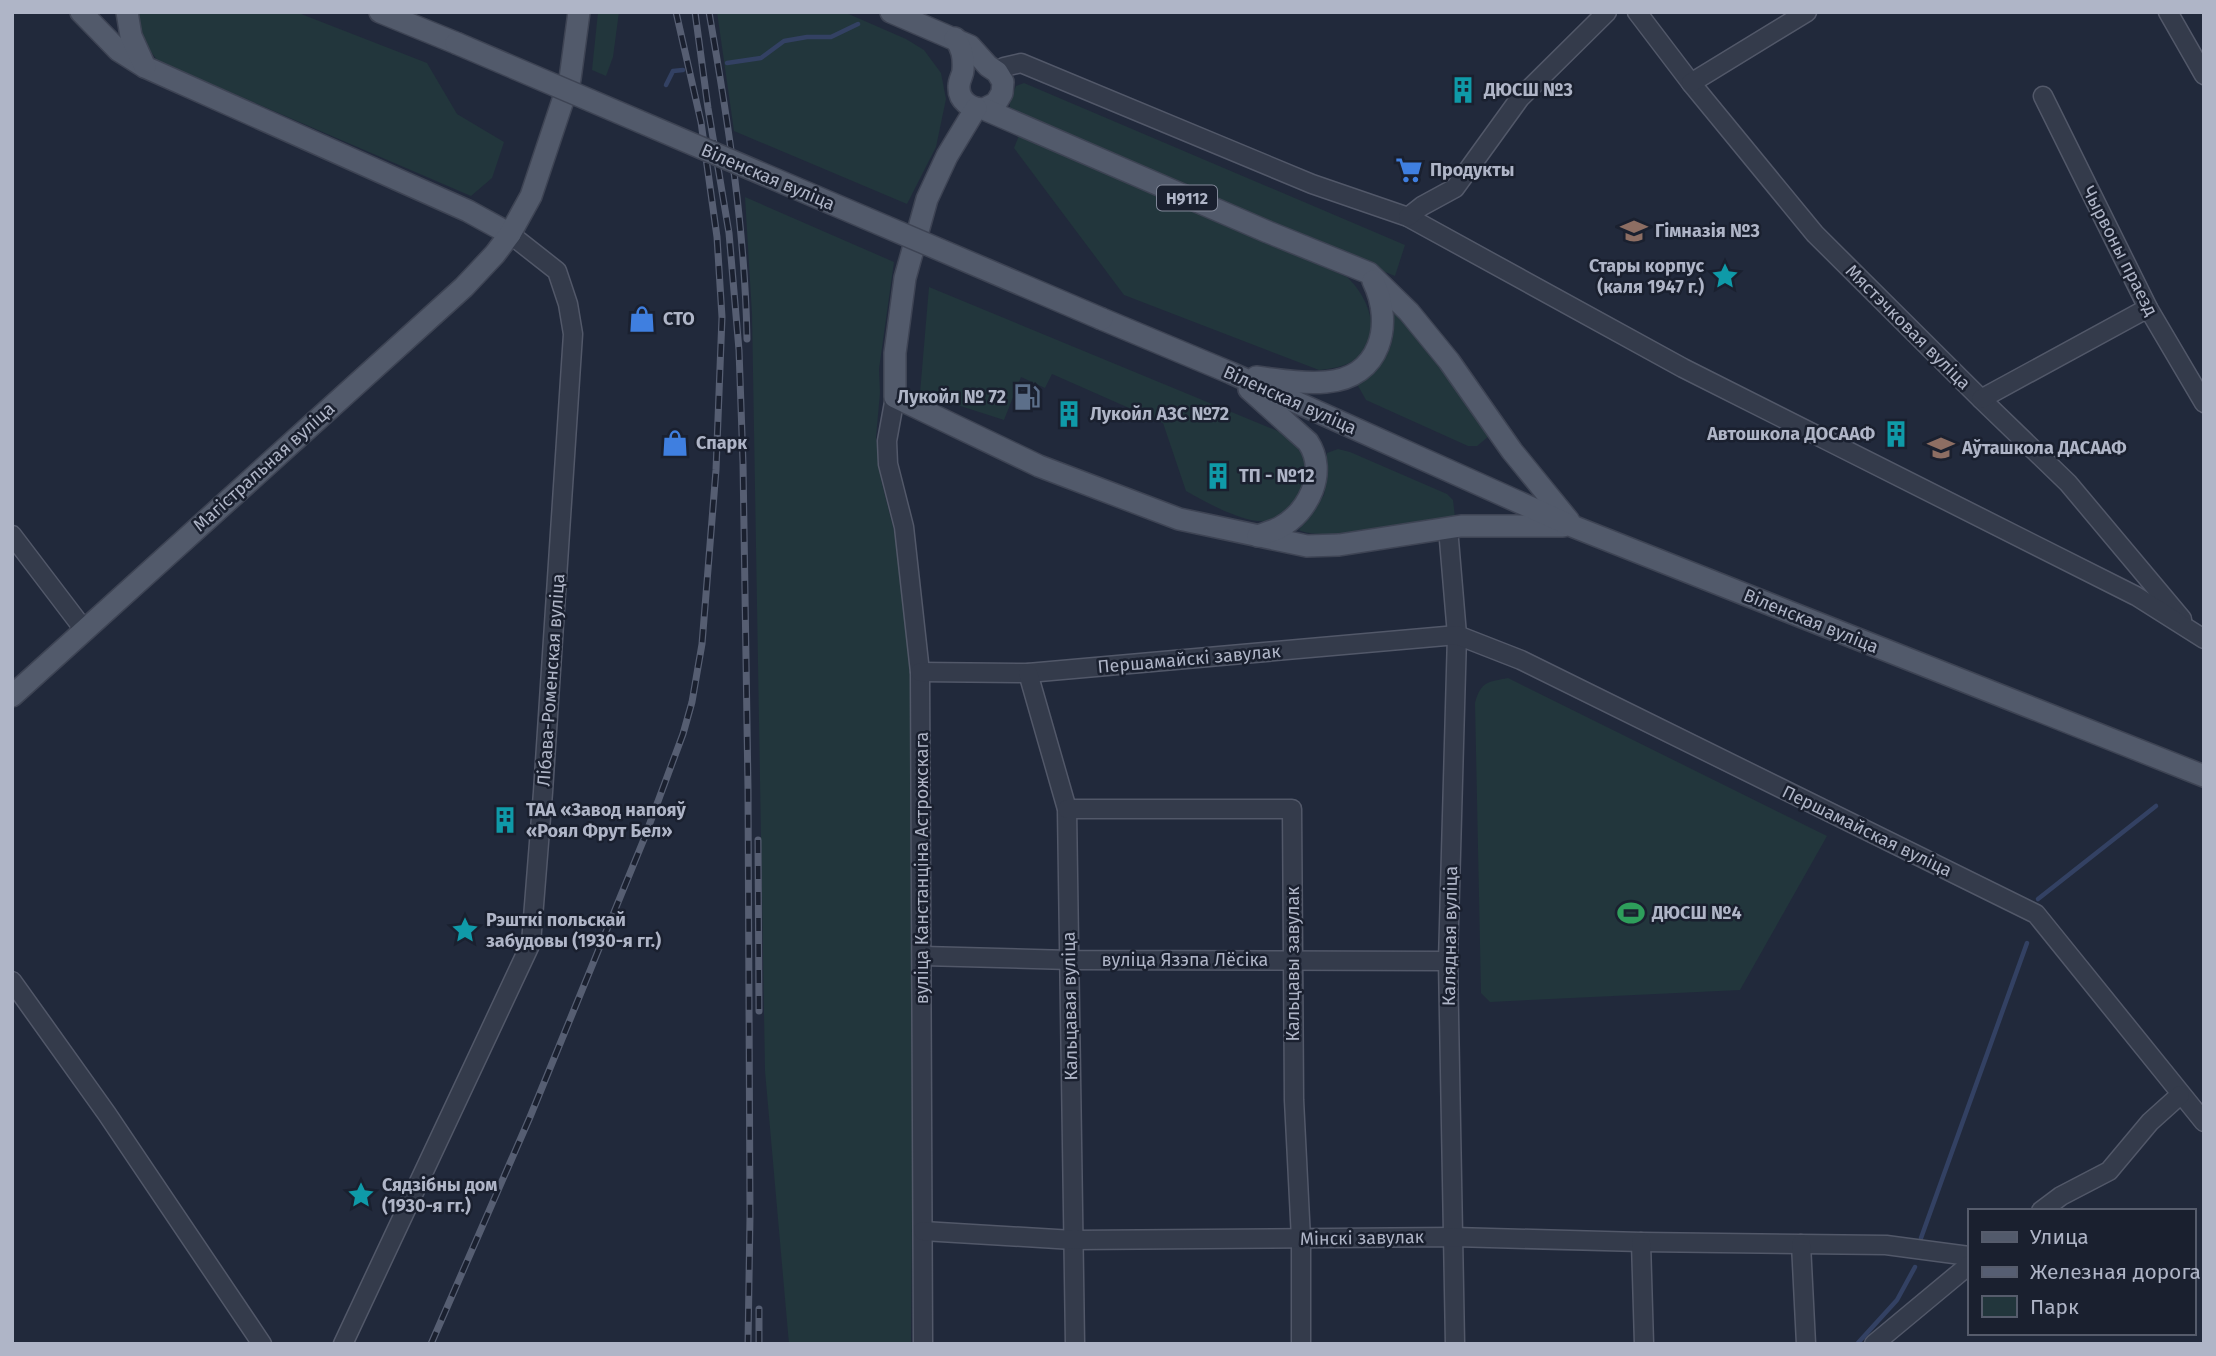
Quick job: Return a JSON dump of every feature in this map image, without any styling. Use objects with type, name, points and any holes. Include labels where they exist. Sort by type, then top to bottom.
[{"type":"main road","points":[[81,12],[118,50],[145,68],[468,212],[510,234],[531,196],[567,89],[578,33],[579,12]]},
{"type":"main road","points":[[127,12],[131,36],[145,68]]},
{"type":"main road","name":"Віленская вуліца","points":[[380,12],[1231,373],[1572,526],[2204,776]]},
{"type":"main road","points":[[891,12],[962,42],[993,69],[1003,88],[947,156],[928,199],[905,278],[895,353],[894,397],[1052,471],[1179,519],[1307,546],[1339,545],[1461,526],[1572,526]]},
{"type":"main road","points":[[962,42],[963,73],[959,89],[961,96],[984,110]]},
{"type":"main road","points":[[963,73],[972,66],[993,69]]},
{"type":"main road","name":"Н9112","points":[[984,110],[1369,273],[1409,312],[1449,360],[1512,451],[1572,526]]},
{"type":"main road","name":"Магістральная вуліца","points":[[12,696],[464,286],[510,234]]},
{"type":"main road","points":[[1231,373],[1287,381],[1327,383],[1361,371],[1371,360],[1383,333],[1382,309],[1369,273]]},
{"type":"main road","points":[[1231,373],[1300,433],[1314,451],[1317,464],[1309,499],[1291,520],[1258,536]]},
{"type":"street","points":[[1408,218],[1422,206],[1455,188],[1520,98],[1607,12]]},
{"type":"street","name":"Мястэчковая вуліца","points":[[1637,12],[1691,83],[1815,234],[2068,483],[2197,635]]},
{"type":"street","points":[[1691,83],[1807,12]]},
{"type":"street","points":[[2168,12],[2204,75]]},
{"type":"street","points":[[993,69],[1021,63],[1312,184],[1408,218],[1683,368],[2136,596],[2197,635]]},
{"type":"street","name":"Чырвоны праезд","points":[[2043,96],[2148,308],[2204,403]]},
{"type":"street","name":"Лібава-Роменская вуліца","points":[[343,1344],[531,943],[573,334],[568,304],[557,271],[510,234]]},
{"type":"street","points":[[1981,399],[2148,308]]},
{"type":"street","name":"вуліца Канстанціна Астрожскага","points":[[894,397],[887,441],[888,464],[904,527],[920,672],[923,1344]]},
{"type":"street","name":"Калядная вуліца","points":[[1448,528],[1457,635],[1448,961],[1455,1344]]},
{"type":"street","points":[[12,535],[85,631]]},
{"type":"street","points":[[2136,596],[2147,590],[2150,579]]},
{"type":"street","name":"Першамайскі завулак","points":[[920,672],[1028,673],[1457,635]]},
{"type":"street","name":"Першамайская вуліца","points":[[1457,635],[1521,660],[2036,914],[2204,1122]]},
{"type":"street","name":"Кальцавая вуліца","points":[[1028,673],[1067,809],[1075,1344]]},
{"type":"street","name":"Кальцавы завулак","points":[[1067,809],[1292,809],[1294,1100],[1301,1239],[1301,1344]]},
{"type":"street","name":"вуліца Язэпа Лёсіка","points":[[923,956],[1070,960],[1448,961]]},
{"type":"street","points":[[12,981],[107,1114],[262,1344]]},
{"type":"street","points":[[2044,1209],[2061,1196],[2109,1171],[2150,1122],[2180,1095]]},
{"type":"street","name":"Мінскі завулак","points":[[923,1231],[1073,1240],[1454,1237],[1886,1245],[1968,1256]]},
{"type":"street","points":[[1641,1242],[1644,1344]]},
{"type":"street","points":[[1801,1244],[1806,1344]]},
{"type":"street","points":[[1874,1344],[1968,1266]]},
{"type":"green space","points":[[135,12],[296,12],[427,63],[457,114],[504,142],[492,178],[471,196],[158,61],[140,38]]},
{"type":"green space","points":[[598,12],[619,12],[613,57],[606,76],[592,70]]},
{"type":"green space","points":[[717,12],[844,12],[906,39],[924,50],[941,73],[946,99],[936,147],[907,204],[734,131]]},
{"type":"green space","points":[[1024,83],[1405,245],[1395,276],[1228,209],[1010,111],[1010,102],[1016,86]]},
{"type":"green space","points":[[1020,133],[1347,277],[1362,296],[1371,320],[1368,343],[1362,353],[1344,365],[1319,370],[1124,295],[1014,148]]},
{"type":"green space","points":[[745,197],[894,262],[879,369],[876,437],[881,480],[902,562],[916,684],[911,1344],[789,1344],[765,1071],[752,314]]},
{"type":"green space","points":[[929,287],[1280,432],[1305,460],[1306,480],[1299,499],[1285,513],[1266,521],[1236,516],[1214,506],[1186,491],[1163,423],[1052,374],[1045,388],[1021,377],[1004,420],[920,393]]},
{"type":"green space","points":[[1393,307],[1489,436],[1477,446],[1468,446],[1366,400],[1357,384],[1377,368],[1388,352],[1394,332]]},
{"type":"green space","points":[[1338,449],[1447,494],[1453,500],[1455,517],[1350,533],[1311,533],[1299,530],[1324,495],[1327,453]]},
{"type":"green space","name":"ДЮСШ №4","points":[[1508,678],[1827,836],[1740,990],[1490,1002],[1481,993],[1475,703],[1483,686]]},
{"type":"waterway","points":[[727,63],[761,58],[784,41],[831,37],[858,24]]},
{"type":"waterway","points":[[666,85],[673,71],[683,70]]},
{"type":"waterway","points":[[2038,899],[2156,806]]},
{"type":"waterway","points":[[1921,1238],[2027,943]]},
{"type":"waterway","points":[[1857,1344],[1897,1300],[1915,1267]]},
{"type":"railway","points":[[431,1344],[530,1117],[644,839],[692,702],[702,644],[716,470],[722,317],[717,237],[701,122],[676,12]]},
{"type":"railway","points":[[695,12],[729,233],[739,350],[748,789],[748,1344]]},
{"type":"railway","points":[[709,12],[734,175],[743,257],[747,339]]},
{"type":"railway","points":[[758,840],[759,1011]]},
{"type":"railway","points":[[759,1309],[759,1344]]},
{"type":"place","name":"ДЮСШ №3","points":[[1463,90]]},
{"type":"place","name":"Продукты","points":[[1409,170]]},
{"type":"place","name":"Гімназія №3","points":[[1634,231]]},
{"type":"place","name":"Стары корпус (каля 1947 г.)","points":[[1725,276]]},
{"type":"place","name":"СТО","points":[[642,319]]},
{"type":"place","name":"Лукойл № 72","points":[[1027,397]]},
{"type":"place","name":"Лукойл АЗС №72","points":[[1069,414]]},
{"type":"place","name":"Автошкола ДОСААФ","points":[[1896,434]]},
{"type":"place","name":"Спарк","points":[[675,443]]},
{"type":"place","name":"Аўташкола ДАСААФ","points":[[1941,448]]},
{"type":"place","name":"ТП - №12","points":[[1218,476]]},
{"type":"place","name":"ТАА «Завод напояў «Роял Фрут Бел»","points":[[505,820]]},
{"type":"place","name":"ДЮСШ №4","points":[[1631,913]]},
{"type":"place","name":"Рэшткі польскай забудовы (1930-я гг.)","points":[[465,930]]},
{"type":"place","name":"Сядзібны дом (1930-я гг.)","points":[[361,1195]]}]
